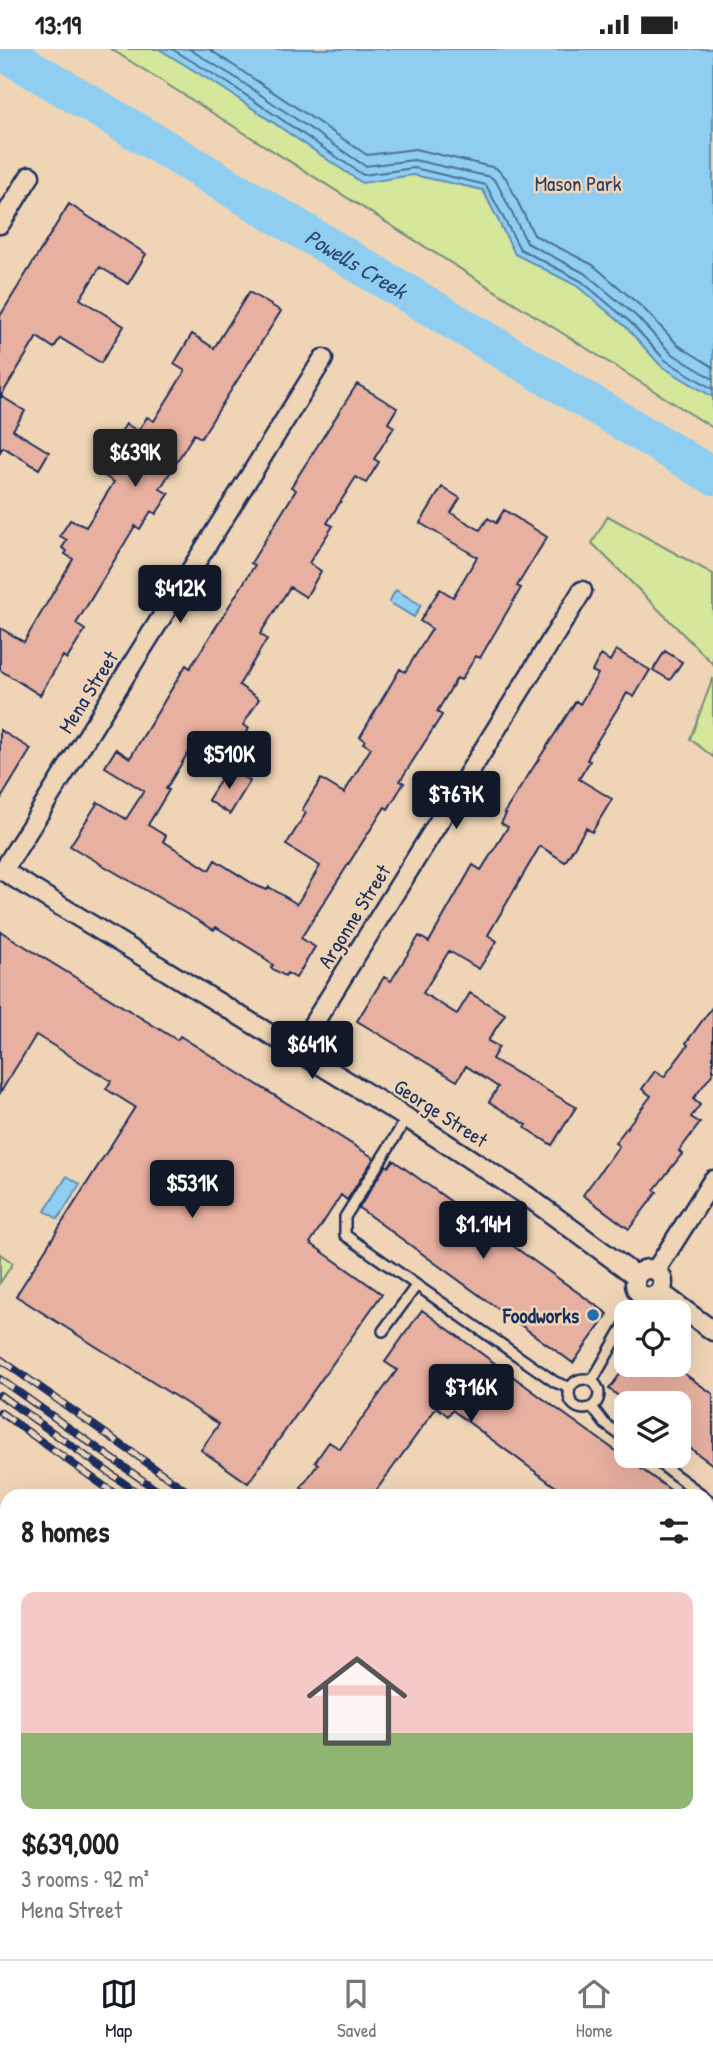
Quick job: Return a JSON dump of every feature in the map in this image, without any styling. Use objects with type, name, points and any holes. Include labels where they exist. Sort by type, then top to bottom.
[{"type":"street","points":[[0,224],[30,176]]},
{"type":"street","name":"Mena Street","points":[[1,870],[323,359]]},
{"type":"street","name":"Argonne Street","points":[[297,1050],[582,591]]},
{"type":"street","name":"George Street","points":[[1,870],[407,1118],[527,1196],[636,1276]]},
{"type":"street","points":[[656,1270],[663,1263],[713,1180]]},
{"type":"street","points":[[645,1269],[656,1270],[663,1280],[660,1292],[653,1297],[642,1296],[635,1288],[636,1276],[645,1269]]},
{"type":"street","points":[[660,1292],[713,1331]]},
{"type":"lane","points":[[407,1118],[345,1217],[345,1235],[555,1383],[570,1388]]},
{"type":"lane","points":[[383,1331],[415,1286]]},
{"type":"lane","points":[[640,1300],[642,1296]]},
{"type":"lane","points":[[592,1381],[614,1343]]},
{"type":"lane","points":[[578,1380],[592,1381],[598,1388],[598,1399],[592,1407],[584,1409],[573,1405],[568,1394],[570,1388],[578,1380]]},
{"type":"lane","points":[[592,1407],[614,1430]]},
{"type":"lane","points":[[665,1468],[694,1489]]},
{"type":"green space","name":"Mason Park","points":[[111,49],[713,49],[713,428]]},
{"type":"green space","points":[[608,516],[713,574],[713,664],[592,543]]},
{"type":"green space","points":[[713,678],[713,757],[690,739]]},
{"type":"green space","points":[[0,1254],[13,1263],[0,1283]]},
{"type":"water","name":"Mason Park","points":[[159,49],[713,49],[713,397],[661,366],[626,327],[577,286],[515,254],[483,190],[413,175],[362,183],[224,89]]},
{"type":"water","points":[[396,590],[421,605],[414,617],[389,602]]},
{"type":"water","points":[[67,1176],[80,1184],[58,1219],[45,1211]]},
{"type":"building","points":[[69,204],[146,254],[128,284],[100,267],[80,299],[124,326],[101,363],[60,338],[54,348],[37,337],[1,396],[25,411],[13,430],[49,452],[39,469],[3,447],[0,452],[0,316]]},
{"type":"building","points":[[249,292],[281,311],[201,438],[194,434],[160,489],[169,494],[156,514],[151,511],[140,529],[135,526],[76,624],[85,630],[67,659],[63,656],[40,695],[0,670],[0,628],[24,642],[73,559],[65,554],[67,551],[62,548],[67,540],[60,536],[70,520],[86,527],[114,482],[96,471],[126,424],[138,431],[147,417],[154,421],[185,371],[174,364],[192,334],[214,348]]},
{"type":"building","points":[[357,384],[397,408],[388,423],[394,427],[374,459],[379,462],[366,483],[356,477],[327,523],[333,526],[309,563],[321,571],[306,597],[290,587],[260,634],[267,639],[239,685],[259,699],[243,725],[249,728],[228,764],[194,743],[166,789],[169,790],[148,825],[166,836],[163,841],[209,870],[215,860],[255,885],[267,890],[269,887],[297,904],[320,866],[286,845],[306,813],[302,810],[321,779],[344,793],[371,748],[363,743],[365,740],[360,737],[400,669],[405,672],[432,629],[420,621],[440,589],[453,597],[477,557],[420,523],[442,487],[460,498],[451,513],[480,530],[488,518],[496,523],[504,510],[547,537],[517,586],[521,588],[480,658],[476,656],[461,680],[457,678],[437,712],[442,715],[400,781],[404,783],[388,809],[385,807],[301,938],[315,947],[296,978],[287,973],[285,976],[271,968],[273,965],[264,957],[216,927],[214,930],[70,846],[98,802],[126,819],[144,791],[105,767],[116,749],[130,758],[186,665],[190,668],[255,565],[251,563],[296,490],[291,487]]},
{"type":"building","points":[[616,650],[650,670],[634,697],[627,693],[593,748],[587,760],[590,761],[579,779],[612,799],[592,832],[586,828],[565,862],[540,846],[488,935],[497,941],[479,969],[449,951],[423,993],[457,1014],[470,993],[505,1014],[488,1041],[499,1047],[492,1059],[576,1107],[552,1145],[525,1128],[527,1125],[489,1102],[498,1087],[466,1066],[457,1081],[357,1021],[384,977],[391,981],[419,936],[429,942],[473,865],[481,870],[508,827],[501,823],[506,814],[504,813],[576,701],[580,704],[598,674],[592,671],[601,655],[610,661]]},
{"type":"building","points":[[665,651],[682,662],[670,680],[653,670]]},
{"type":"building","points":[[0,730],[31,749],[0,800]]},
{"type":"building","points":[[228,768],[250,781],[230,814],[208,800]]},
{"type":"building","points":[[0,931],[177,1040],[180,1036],[374,1158],[347,1200],[341,1195],[310,1243],[382,1294],[248,1483],[201,1450],[219,1424],[16,1296],[135,1107],[106,1089],[111,1081],[36,1035],[0,1093]]},
{"type":"building","points":[[713,1006],[713,1073],[693,1099],[700,1105],[691,1117],[700,1123],[679,1151],[682,1154],[654,1190],[657,1192],[629,1229],[583,1195],[619,1146],[615,1143],[651,1096],[642,1089],[655,1071],[664,1077]]},
{"type":"building","points":[[393,1160],[608,1314],[573,1363],[359,1208],[386,1165],[388,1167]]},
{"type":"building","points":[[422,1310],[614,1450],[614,1468],[640,1468],[669,1489],[559,1489],[452,1410],[448,1416],[437,1407],[377,1489],[301,1488],[329,1442],[340,1449],[397,1370],[385,1362]]},
{"type":"building","points":[[618,1377],[689,1377],[713,1394],[713,1465],[691,1449],[691,1391],[614,1393],[609,1389]]},
{"type":"waterway","name":"Powells Creek","points":[[0,50],[713,476]]},
{"type":"railway","points":[[0,1359],[184,1489]]},
{"type":"railway","points":[[0,1379],[155,1489]]},
{"type":"railway","points":[[0,1395],[132,1489]]},
{"type":"railway","points":[[0,1412],[108,1489]]},
{"type":"place","name":"Foodworks","points":[[593,1315]]}]
